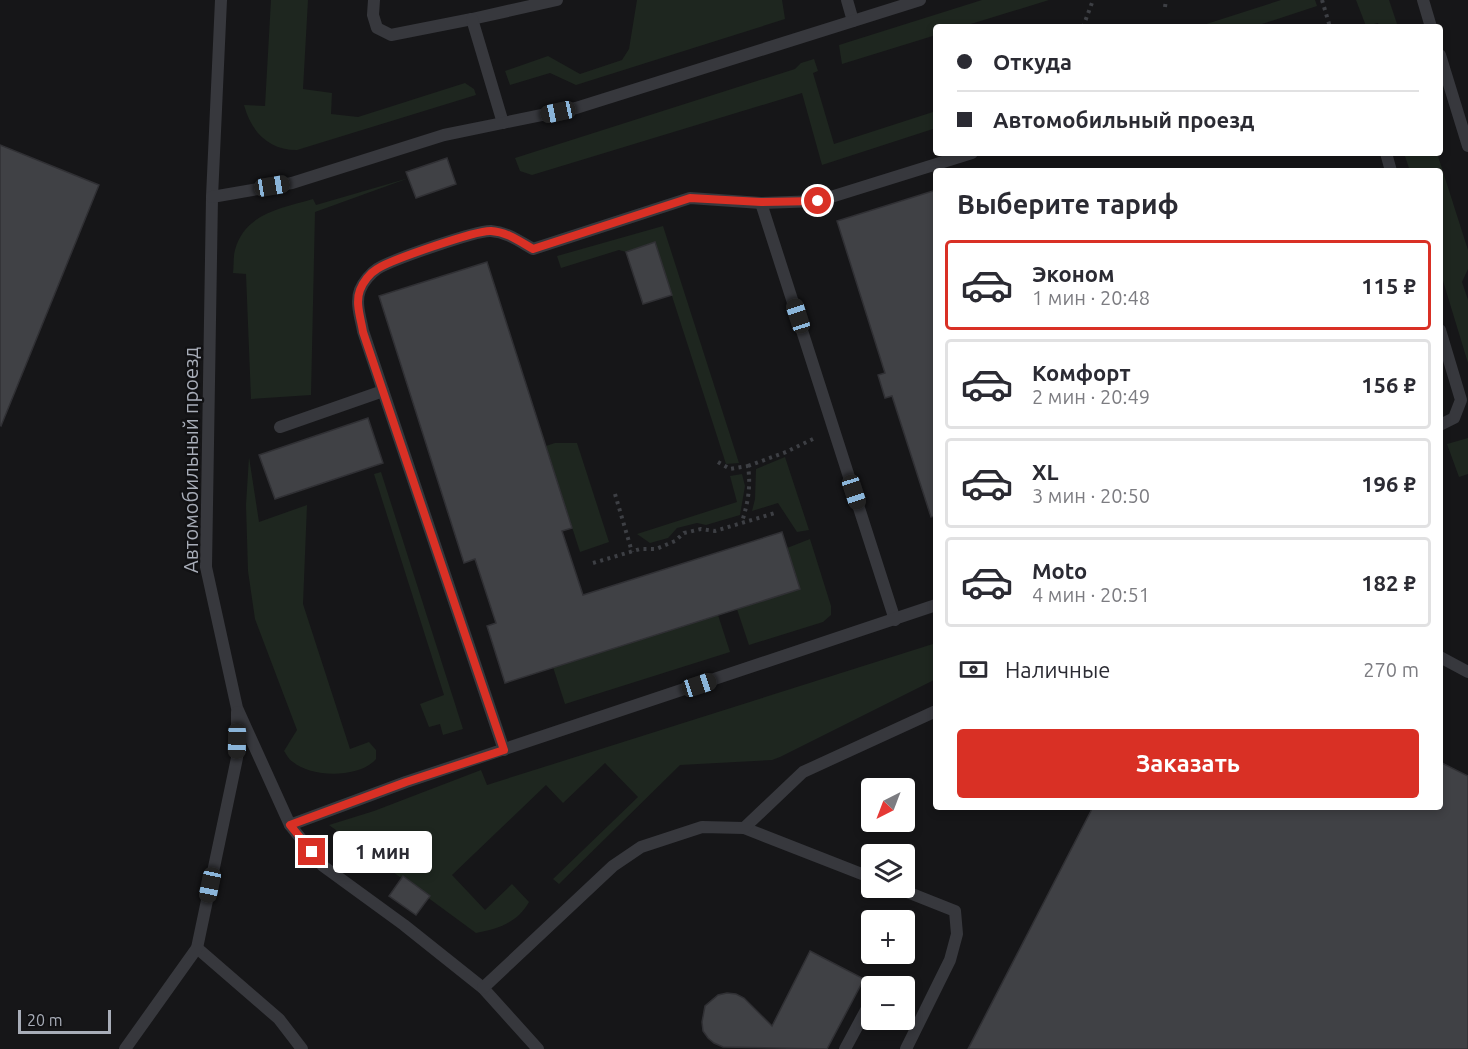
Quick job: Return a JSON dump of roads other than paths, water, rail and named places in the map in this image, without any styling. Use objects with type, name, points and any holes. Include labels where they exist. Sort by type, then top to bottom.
[{"type":"lane","name":"Автомобильный проезд","points":[[221,0],[212,197],[206,567],[237,708],[290,825],[323,866],[404,925],[483,988],[538,1049]]},
{"type":"lane","points":[[374,0],[373,15],[377,28],[391,34],[556,0]]},
{"type":"lane","points":[[847,0],[854,21]]},
{"type":"lane","points":[[212,197],[292,183],[444,135],[576,108],[920,0]]},
{"type":"lane","points":[[1423,0],[1430,24]]},
{"type":"lane","points":[[472,19],[503,123]]},
{"type":"lane","points":[[1443,65],[1468,146]]},
{"type":"lane","points":[[504,750],[363,332],[358,304],[360,291],[367,279],[375,270],[394,259],[488,230],[507,233],[533,249],[690,198],[761,202],[818,201],[962,156]]},
{"type":"lane","points":[[761,202],[895,620]]},
{"type":"lane","points":[[1443,340],[1461,400],[1454,418],[1443,424]]},
{"type":"lane","points":[[280,427],[383,391]]},
{"type":"lane","points":[[290,825],[406,782],[933,606]]},
{"type":"lane","points":[[1443,659],[1468,672]]},
{"type":"lane","points":[[125,1049],[197,948],[237,758],[237,708]]},
{"type":"lane","points":[[744,828],[803,772],[933,712]]},
{"type":"lane","points":[[483,988],[613,866],[641,847],[702,827],[744,828],[861,874]]},
{"type":"lane","points":[[906,1049],[951,960],[957,934],[955,910],[915,895]]},
{"type":"lane","points":[[197,948],[279,1019],[302,1049]]},
{"type":"lane","points":[[845,1049],[861,1019]]}]
